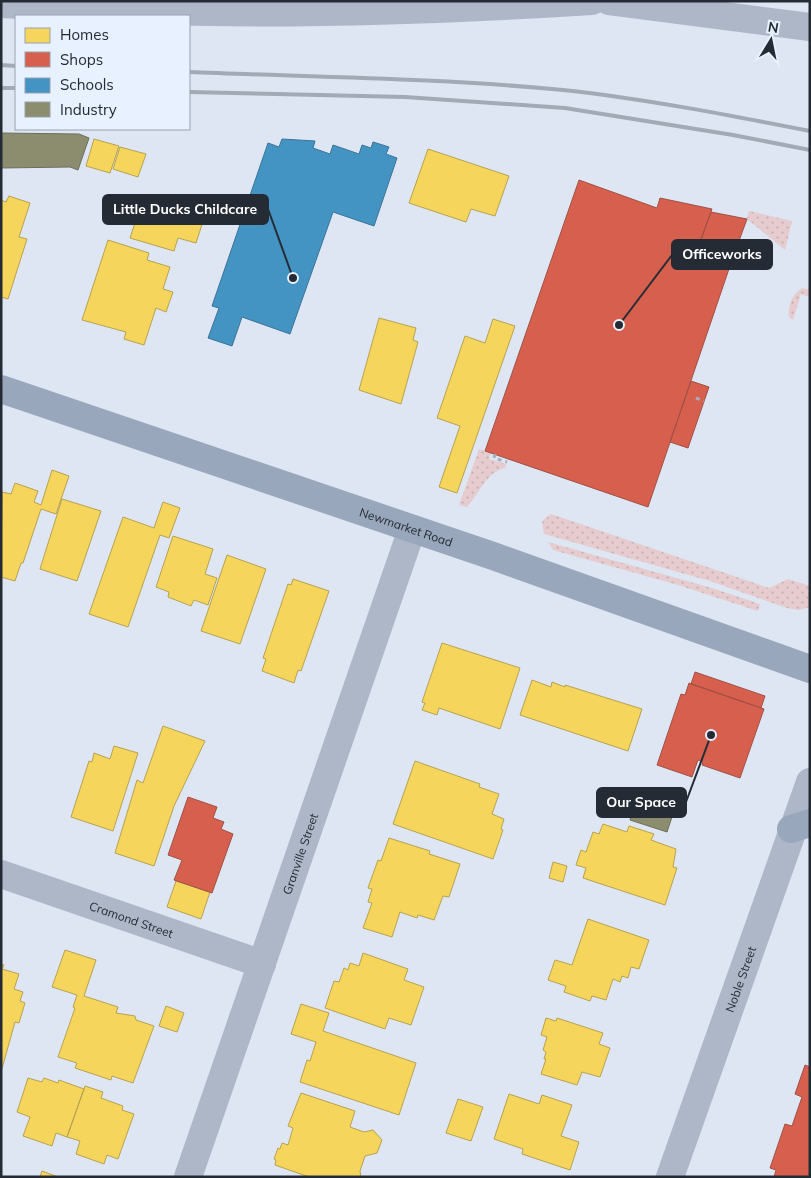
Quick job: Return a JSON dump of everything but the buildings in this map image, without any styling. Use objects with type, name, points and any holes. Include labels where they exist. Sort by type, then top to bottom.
[{"type":"main road","name":"Newmarket Road","points":[[1,389],[412,529],[810,669]]},
{"type":"street","points":[[1,4],[61,4],[208,12],[326,12],[490,8],[592,1]]},
{"type":"street","points":[[609,1],[810,27]]},
{"type":"street","name":"Granville Street","points":[[188,1177],[412,529]]},
{"type":"street","name":"Noble Street","points":[[670,1177],[801,826],[810,782]]},
{"type":"street","name":"Cramond Street","points":[[1,874],[262,964]]},
{"type":"path","points":[[696,398],[704,401]]},
{"type":"path","points":[[495,454],[494,458],[507,462]]},
{"type":"shaded area","points":[[749,211],[792,221],[785,250],[747,219]]},
{"type":"shaded area","points":[[802,288],[810,290],[810,297],[801,294],[793,320],[789,317],[790,305],[793,297]]},
{"type":"shaded area","points":[[479,449],[491,453],[489,459],[506,464],[505,468],[498,470],[488,478],[467,507],[459,505]]},
{"type":"shaded area","points":[[551,514],[769,588],[788,579],[810,586],[810,607],[799,610],[787,608],[710,581],[544,534],[542,521]]},
{"type":"shaded area","points":[[548,542],[712,588],[760,604],[758,611],[678,585],[553,550]]},
{"type":"railway","points":[[1,65],[15,66]]},
{"type":"railway","points":[[190,72],[423,80],[563,90],[718,113],[810,131]]},
{"type":"railway","points":[[1,88],[15,88]]},
{"type":"railway","points":[[190,92],[405,97],[565,108],[733,135],[810,150]]},
{"type":"place","name":"Little Ducks Childcare","points":[[293,278]]},
{"type":"place","name":"Officeworks","points":[[619,325]]},
{"type":"place","name":"Our Space","points":[[711,735]]}]
